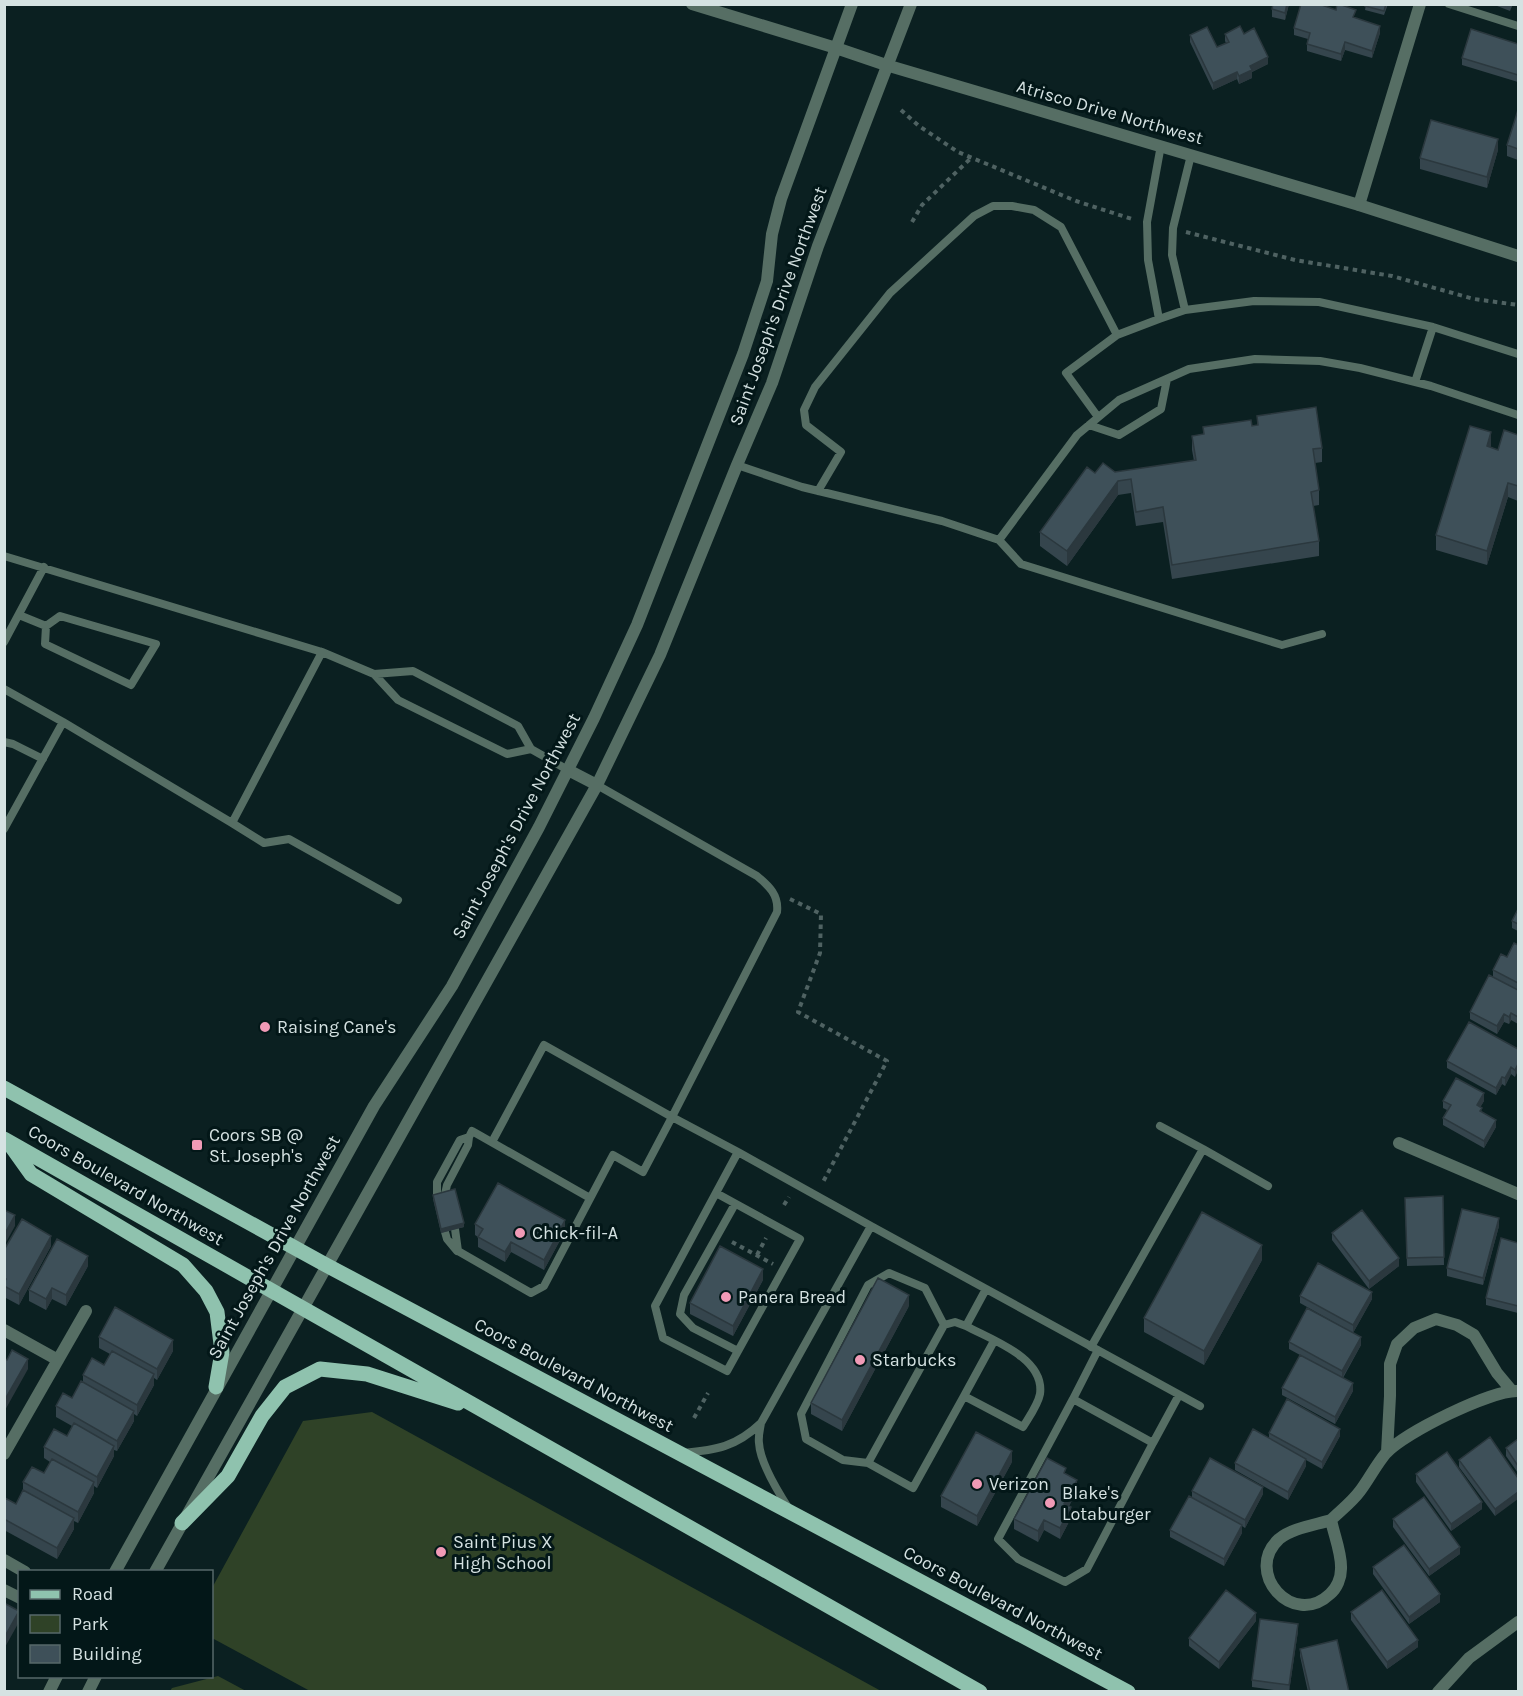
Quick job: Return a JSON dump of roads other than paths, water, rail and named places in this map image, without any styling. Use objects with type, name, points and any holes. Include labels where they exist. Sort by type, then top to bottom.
[{"type":"main road","name":"Coors Boulevard Northwest","points":[[4,1088],[326,1266],[1128,1692]]},
{"type":"main road","name":"Coors Boulevard Northwest","points":[[6,1140],[980,1692]]},
{"type":"main road","points":[[6,1140],[31,1174],[183,1265],[206,1291],[217,1312],[222,1352],[216,1387]]},
{"type":"main road","points":[[182,1523],[228,1476],[262,1416],[285,1387],[320,1369],[367,1374],[489,1414]]},
{"type":"street","name":"Atrisco Drive Northwest","points":[[692,4],[886,65],[1359,205],[1518,256]]},
{"type":"street","name":"Saint Joseph's Drive Northwest","points":[[116,1570],[374,1106],[452,987],[539,827],[637,625],[743,354],[766,281],[772,234],[781,199],[852,4]]},
{"type":"street","name":"Saint Joseph's Drive Northwest","points":[[156,1570],[597,785],[660,655],[736,465],[772,383],[818,246],[911,4]]},
{"type":"street","points":[[1359,205],[1420,4]]},
{"type":"street","points":[[568,770],[597,785]]},
{"type":"street","points":[[1399,1143],[1518,1194]]},
{"type":"street","points":[[4,1454],[86,1311]]},
{"type":"street","points":[[1331,1520],[1342,1568],[1339,1580],[1334,1590],[1315,1603],[1304,1605],[1292,1603],[1272,1587],[1268,1575],[1267,1562],[1271,1550],[1279,1539],[1290,1532],[1331,1520],[1358,1493],[1387,1452],[1444,1415],[1515,1391],[1497,1373],[1474,1335],[1458,1325],[1436,1319],[1414,1328],[1397,1344],[1390,1364],[1387,1452]]},
{"type":"street","points":[[4,1330],[58,1360]]},
{"type":"street","points":[[4,1560],[22,1570]]},
{"type":"street","points":[[4,1590],[18,1597]]},
{"type":"street","points":[[1438,1692],[1469,1658],[1518,1622]]},
{"type":"street","points":[[48,1692],[56,1678]]},
{"type":"street","points":[[88,1692],[95,1678]]},
{"type":"lane","points":[[1449,4],[1518,26]]},
{"type":"lane","points":[[1159,319],[1148,260],[1147,222],[1161,146]]},
{"type":"lane","points":[[1185,310],[1172,255],[1173,228],[1191,155]]},
{"type":"lane","points":[[818,491],[841,452],[806,424],[804,410],[815,387],[890,293],[974,216],[993,206],[1012,206],[1034,210],[1061,227],[1117,335]]},
{"type":"lane","points":[[1098,417],[1066,373],[1117,335],[1185,310],[1254,301],[1319,302],[1433,327],[1518,354]]},
{"type":"lane","points":[[1415,382],[1433,327]]},
{"type":"lane","points":[[999,540],[1077,435],[1119,400],[1189,369],[1255,359],[1320,361],[1415,382],[1518,415]]},
{"type":"lane","points":[[1089,425],[1119,435],[1161,409],[1167,379]]},
{"type":"lane","points":[[736,465],[818,491],[942,521],[999,540],[1021,564],[1281,645],[1322,634]]},
{"type":"lane","points":[[4,556],[322,652],[374,674],[398,700],[507,754],[531,749]]},
{"type":"lane","points":[[4,642],[44,567]]},
{"type":"lane","points":[[19,615],[46,626]]},
{"type":"lane","points":[[60,616],[156,644],[131,685],[45,644],[46,626],[60,616]]},
{"type":"lane","points":[[232,824],[322,652]]},
{"type":"lane","points":[[374,674],[413,671],[518,726],[531,749],[568,770]]},
{"type":"lane","points":[[4,689],[264,843],[289,839],[398,900]]},
{"type":"lane","points":[[4,829],[63,722]]},
{"type":"lane","points":[[4,742],[43,759]]},
{"type":"lane","points":[[450,1231],[458,1251],[531,1293],[544,1286],[613,1155],[643,1172],[777,912],[777,898],[757,876],[597,785]]},
{"type":"lane","points":[[492,1142],[544,1045],[1200,1406]]},
{"type":"lane","points":[[1160,1126],[1268,1186]]},
{"type":"lane","points":[[441,1196],[468,1145],[470,1134],[492,1142],[590,1198]]},
{"type":"lane","points":[[1179,1395],[1087,1569],[1065,1582],[1018,1559],[998,1539],[1073,1399],[1094,1348],[1203,1149]]},
{"type":"lane","points":[[716,1193],[800,1239],[727,1371],[663,1338],[655,1306],[738,1152]]},
{"type":"lane","points":[[735,1204],[684,1295],[680,1314],[693,1328],[738,1351]]},
{"type":"lane","points":[[793,1514],[780,1495],[760,1452],[758,1441],[761,1423],[871,1226]]},
{"type":"lane","points":[[944,1325],[926,1288],[889,1273],[868,1285],[801,1414],[806,1439],[843,1460],[868,1463],[913,1488],[994,1341]]},
{"type":"lane","points":[[966,1326],[986,1289]]},
{"type":"lane","points":[[868,1463],[944,1325],[953,1322],[966,1326],[994,1341],[1029,1361],[1039,1379],[1038,1399],[1023,1427],[964,1396]]},
{"type":"lane","points":[[1073,1399],[1153,1443]]},
{"type":"lane","points":[[678,1453],[715,1449],[737,1443],[761,1423]]},
{"type":"place","name":"Raising Cane's","points":[[265,1027]]},
{"type":"place","name":"Coors SB @ St. Joseph's","points":[[197,1145]]},
{"type":"place","name":"Chick-fil-A","points":[[520,1233]]},
{"type":"place","name":"Panera Bread","points":[[726,1297]]},
{"type":"place","name":"Starbucks","points":[[860,1360]]},
{"type":"place","name":"Verizon","points":[[977,1484]]},
{"type":"place","name":"Blake's Lotaburger","points":[[1050,1503]]},
{"type":"place","name":"Saint Pius X High School","points":[[441,1552]]}]
